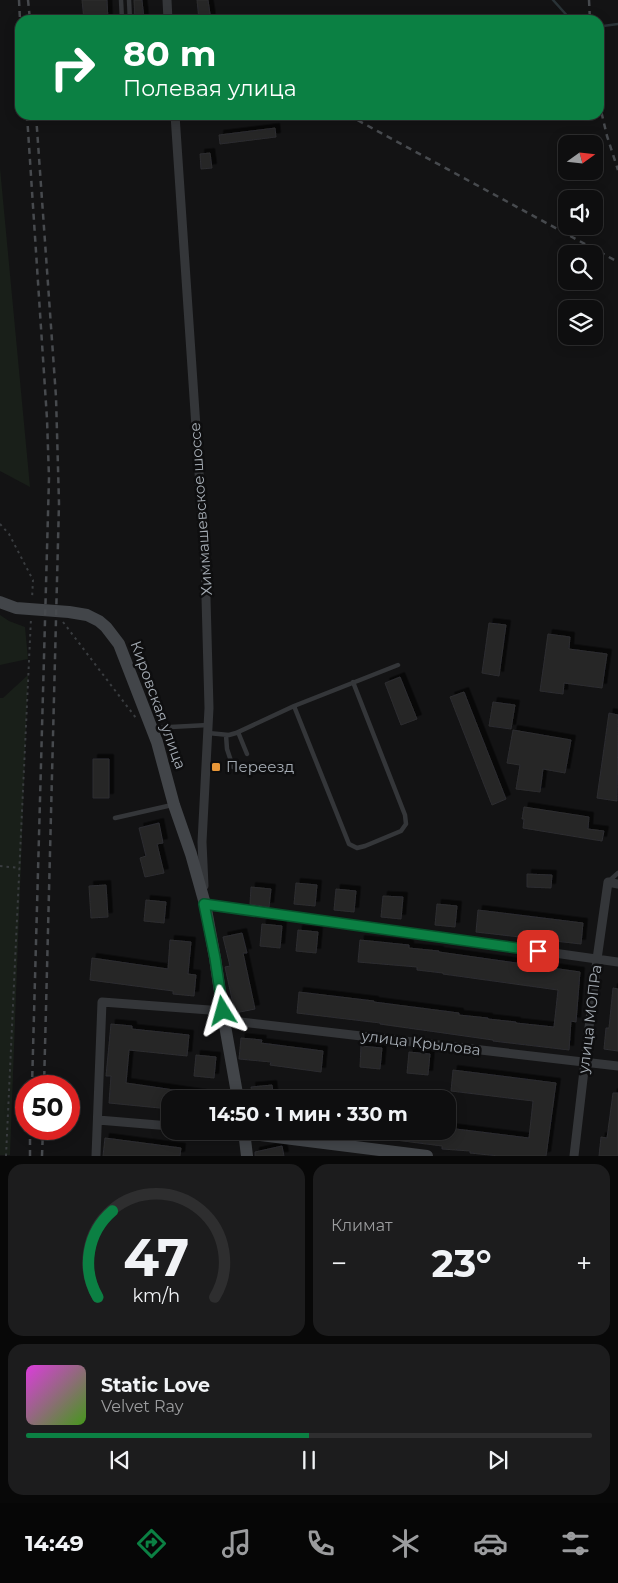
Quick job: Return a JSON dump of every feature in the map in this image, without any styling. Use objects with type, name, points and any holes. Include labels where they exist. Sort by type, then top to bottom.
[{"type":"main road","name":"Кировская улица","points":[[0,602],[16,608],[87,615],[99,621],[111,632],[119,644],[127,662],[145,726],[157,742],[174,805],[191,854],[215,958],[236,1090]]},
{"type":"main road","points":[[245,1140],[247,1156]]},
{"type":"main road","points":[[305,1140],[426,1156]]},
{"type":"street","points":[[167,0],[168,15]]},
{"type":"street","name":"Химмашевское шоссе","points":[[175,120],[205,561],[208,633],[208,729],[202,842],[204,904]]},
{"type":"street","points":[[608,882],[618,884]]},
{"type":"street","name":"улица МОПРа","points":[[574,1156],[608,882]]},
{"type":"street","points":[[204,904],[618,962]]},
{"type":"street","name":"улица Крылова","points":[[98,1120],[102,1002],[223,1015],[618,1066]]},
{"type":"street","points":[[96,1156],[98,1120],[161,1125]]},
{"type":"lane","points":[[121,0],[122,15]]},
{"type":"lane","points":[[129,0],[130,15]]},
{"type":"lane","points":[[145,726],[208,729],[226,735],[238,732],[294,706],[398,665]]},
{"type":"lane","points":[[294,706],[349,844],[357,848],[365,846],[401,831],[406,824],[405,815],[353,682]]},
{"type":"lane","points":[[238,732],[247,754]]},
{"type":"lane","points":[[226,735],[227,749],[233,767]]},
{"type":"lane","points":[[115,818],[174,805]]},
{"type":"lane","points":[[608,882],[618,873]]},
{"type":"path","points":[[0,524],[9,534],[33,580],[6,1156]]},
{"type":"path","points":[[63,622],[145,726]]},
{"type":"path","points":[[0,866],[20,868]]},
{"type":"shaded area","points":[[0,168],[30,487],[0,471]]},
{"type":"shaded area","points":[[0,615],[9,621],[25,627],[28,659],[0,665]]},
{"type":"shaded area","points":[[28,675],[10,1155],[0,1155],[0,698],[3,698]]},
{"type":"building","points":[[82,0],[107,0],[108,15],[84,15]]},
{"type":"building","points":[[134,0],[142,0],[144,15],[135,15]]},
{"type":"building","points":[[197,0],[208,0],[210,15],[198,15]]},
{"type":"building","points":[[275,128],[276,137],[220,144],[219,135]]},
{"type":"building","points":[[210,153],[212,168],[201,169],[200,154]]},
{"type":"building","points":[[489,623],[506,625],[499,676],[482,673]]},
{"type":"building","points":[[548,634],[570,637],[569,649],[607,654],[602,688],[564,683],[563,694],[540,691]]},
{"type":"building","points":[[400,677],[417,719],[401,725],[385,683]]},
{"type":"building","points":[[464,692],[506,799],[492,805],[450,697]]},
{"type":"building","points":[[493,702],[515,705],[511,729],[489,726]]},
{"type":"building","points":[[609,713],[618,715],[617,801],[597,798]]},
{"type":"building","points":[[513,730],[571,740],[565,773],[543,769],[540,792],[516,789],[520,765],[507,763]]},
{"type":"building","points":[[93,759],[109,759],[109,798],[93,798]]},
{"type":"building","points":[[524,807],[589,817],[588,829],[604,831],[602,841],[523,828]]},
{"type":"building","points":[[159,823],[163,843],[157,844],[164,873],[145,877],[140,858],[146,856],[139,828]]},
{"type":"building","points":[[527,874],[552,875],[551,888],[527,887]]},
{"type":"building","points":[[296,883],[317,885],[315,906],[294,904]]},
{"type":"building","points":[[106,885],[108,917],[91,918],[89,886]]},
{"type":"building","points":[[251,887],[271,889],[269,907],[250,904]]},
{"type":"building","points":[[336,889],[356,891],[354,912],[334,910]]},
{"type":"building","points":[[383,896],[403,897],[401,919],[381,917]]},
{"type":"building","points":[[146,900],[166,902],[164,923],[144,921]]},
{"type":"building","points":[[437,904],[457,906],[455,927],[435,925]]},
{"type":"building","points":[[478,910],[583,923],[581,944],[476,932]]},
{"type":"building","points":[[262,924],[282,926],[280,948],[260,946]]},
{"type":"building","points":[[298,930],[318,932],[316,953],[296,951]]},
{"type":"building","points":[[242,933],[247,953],[243,953],[255,1009],[235,1013],[225,967],[230,966],[223,937]]},
{"type":"building","points":[[170,940],[191,942],[188,974],[196,975],[194,996],[173,994],[173,991],[90,980],[92,958],[168,969]]},
{"type":"building","points":[[360,940],[409,945],[409,948],[580,972],[576,1022],[571,1021],[569,1050],[297,1013],[299,992],[554,1027],[558,990],[417,970],[417,967],[358,962]]},
{"type":"building","points":[[613,988],[618,989],[618,1051],[604,1049],[606,1028],[609,1028]]},
{"type":"building","points":[[111,1024],[132,1026],[132,1029],[189,1035],[187,1056],[129,1050],[126,1083],[174,1090],[161,1090],[161,1108],[109,1103],[111,1076],[106,1076]]},
{"type":"building","points":[[241,1038],[262,1040],[261,1043],[323,1051],[321,1072],[270,1065],[271,1062],[239,1059]]},
{"type":"building","points":[[361,1046],[382,1048],[380,1069],[360,1067]]},
{"type":"building","points":[[409,1052],[430,1054],[428,1075],[407,1073]]},
{"type":"building","points":[[196,1055],[216,1057],[214,1078],[194,1076]]},
{"type":"building","points":[[453,1070],[556,1083],[546,1156],[499,1156],[470,1153],[470,1151],[442,1149],[442,1146],[395,1140],[456,1140],[456,1129],[529,1138],[533,1101],[451,1090]]},
{"type":"building","points":[[272,1085],[273,1090],[252,1090],[251,1087]]},
{"type":"building","points":[[613,1093],[618,1093],[618,1156],[599,1156],[601,1137],[607,1138]]},
{"type":"building","points":[[105,1138],[181,1148],[180,1156],[103,1156]]},
{"type":"building","points":[[282,1146],[284,1156],[255,1156],[255,1152]]},
{"type":"waterway","points":[[553,0],[566,15]]},
{"type":"waterway","points":[[604,26],[618,24]]},
{"type":"railway","points":[[19,0],[20,15]]},
{"type":"railway","points":[[28,0],[30,15]]},
{"type":"railway","points":[[589,0],[590,15]]},
{"type":"railway","points":[[27,120],[47,419],[49,478],[32,1075]]},
{"type":"railway","points":[[36,120],[56,397],[59,503],[44,1075]]},
{"type":"railway","points":[[357,120],[618,262]]},
{"type":"railway","points":[[603,120],[618,170]]},
{"type":"railway","points":[[30,1140],[30,1156]]},
{"type":"railway","points":[[42,1156],[43,1140]]},
{"type":"place","name":"Переезд","points":[[216,767]]},
{"type":"route","points":[[223,1011],[204,904],[538,951]]}]
